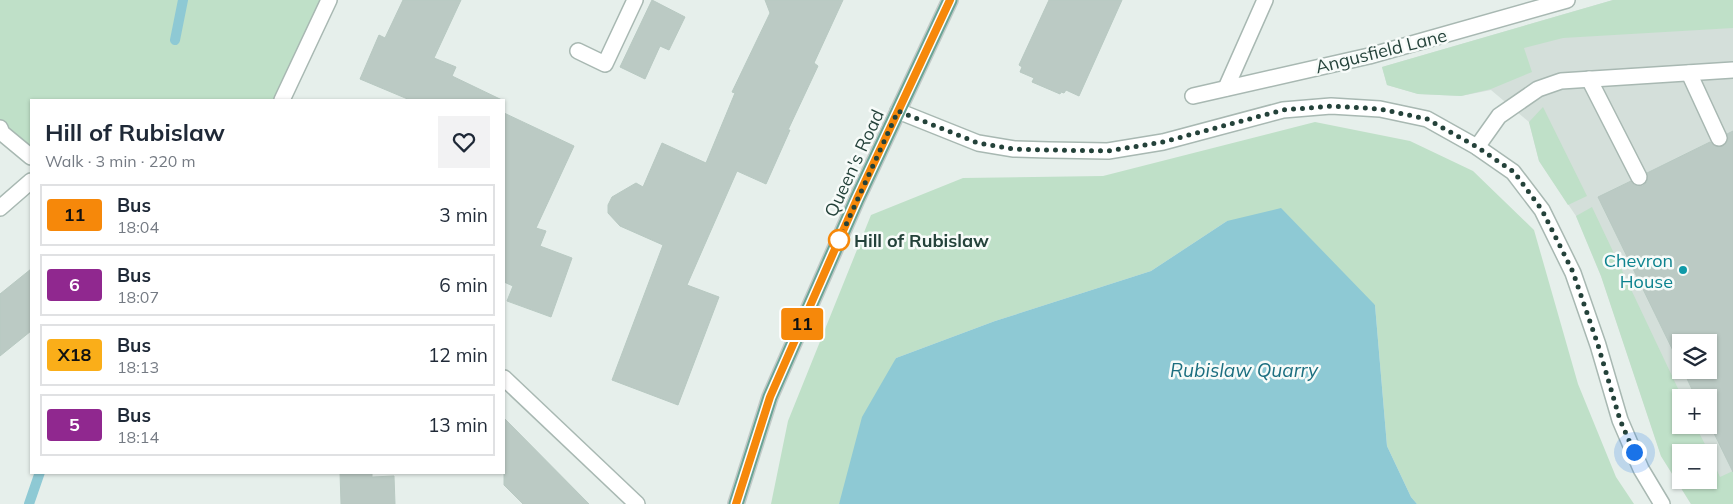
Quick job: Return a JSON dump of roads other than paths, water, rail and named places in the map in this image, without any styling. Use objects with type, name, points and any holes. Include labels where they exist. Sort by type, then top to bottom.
[{"type":"main road","name":"Queen's Road","points":[[736,504],[770,397],[898,111],[950,0]]},
{"type":"street","points":[[282,99],[329,0]]},
{"type":"street","points":[[578,51],[605,64],[635,0]]},
{"type":"street","points":[[1226,88],[1265,0]]},
{"type":"street","name":"Angusfield Lane","points":[[1193,96],[1369,56],[1567,0]]},
{"type":"street","points":[[1477,147],[1499,116],[1538,89],[1561,81],[1733,70]]},
{"type":"street","points":[[1689,73],[1719,138]]},
{"type":"street","points":[[1589,79],[1640,177]]},
{"type":"street","points":[[898,111],[978,143],[1014,149],[1108,151],[1163,142],[1283,110],[1331,106],[1380,109],[1427,119],[1477,147],[1514,172],[1542,210],[1573,272],[1598,345],[1620,420],[1641,469],[1662,504]]},
{"type":"street","points":[[1,131],[30,156]]},
{"type":"street","points":[[0,208],[30,182]]},
{"type":"street","points":[[505,379],[637,504]]},
{"type":"water","name":"Rubislaw Quarry","points":[[1281,208],[1375,305],[1387,446],[1411,497],[1417,504],[839,504],[862,417],[896,358],[995,321],[1151,271],[1227,221]]},
{"type":"waterway","points":[[175,40],[183,0]]},
{"type":"waterway","points":[[29,504],[39,474]]},
{"type":"place","name":"Hill of Rubislaw","points":[[839,240]]},
{"type":"place","name":"Chevron House","points":[[1683,270]]}]
